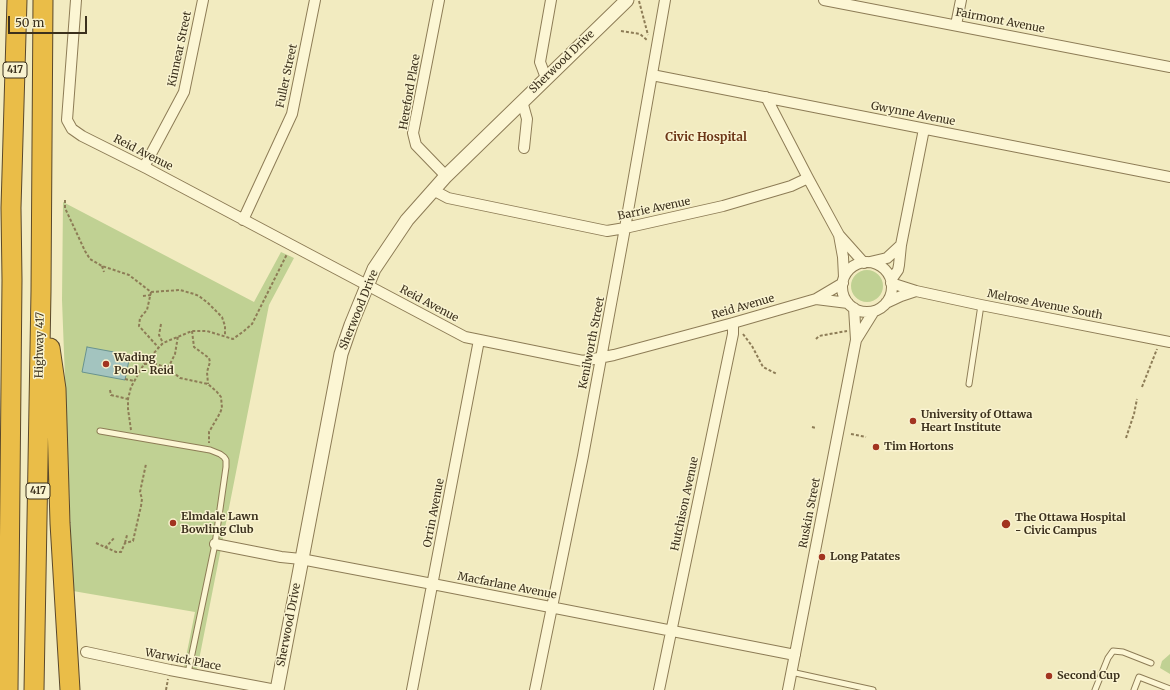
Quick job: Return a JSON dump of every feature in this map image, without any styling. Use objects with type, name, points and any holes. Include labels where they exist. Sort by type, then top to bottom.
[{"type":"highway","name":"417","points":[[8,690],[12,139],[17,0]]},
{"type":"highway","name":"Highway 417","points":[[34,690],[41,291],[44,0]]},
{"type":"highway","points":[[0,194],[12,139]]},
{"type":"highway","points":[[41,291],[56,389],[60,523],[70,690]]},
{"type":"street","name":"Reid Avenue","points":[[76,0],[67,120],[72,129],[82,136],[144,167],[465,337],[583,361],[601,358],[733,323],[816,299],[843,280]]},
{"type":"street","name":"Kinnear Street","points":[[144,167],[184,92],[202,0]]},
{"type":"street","name":"Fuller Street","points":[[243,220],[292,114],[315,0]]},
{"type":"street","name":"Hereford Place","points":[[439,0],[413,133],[416,145],[446,176]]},
{"type":"street","points":[[546,78],[540,62],[551,0]]},
{"type":"street","name":"Sherwood Drive","points":[[277,690],[341,354],[374,269],[407,220],[446,176],[627,0]]},
{"type":"street","name":"Kenilworth Street","points":[[535,690],[583,456],[665,0]]},
{"type":"street","name":"Fairmont Avenue","points":[[824,0],[1170,67]]},
{"type":"street","points":[[956,25],[961,0]]},
{"type":"street","name":"Gwynne Avenue","points":[[652,75],[1170,177]]},
{"type":"street","points":[[766,98],[839,235],[867,262],[883,268],[891,281],[892,290],[886,303]]},
{"type":"street","points":[[522,101],[527,119],[524,148]]},
{"type":"street","points":[[891,281],[898,270],[901,245],[924,129]]},
{"type":"street","name":"Barrie Avenue","points":[[433,190],[448,198],[607,230],[625,228],[723,206],[791,186],[808,178]]},
{"type":"street","points":[[839,235],[843,257],[844,297],[851,305],[864,312],[874,311],[881,308],[886,303],[916,291]]},
{"type":"street","points":[[843,280],[852,267],[887,258],[901,245]]},
{"type":"street","name":"Melrose Avenue South","points":[[891,281],[916,291],[1170,342]]},
{"type":"street","name":"Reid Avenue","points":[[816,299],[851,305]]},
{"type":"street","name":"Ruskin Street","points":[[788,690],[856,340],[851,305]]},
{"type":"street","name":"Ruskin Street","points":[[856,340],[874,311]]},
{"type":"street","name":"Hutchison Avenue","points":[[659,690],[733,334],[733,323]]},
{"type":"street","name":"Orrin Avenue","points":[[412,690],[479,340]]},
{"type":"street","name":"Macfarlane Avenue","points":[[215,544],[432,584],[795,655]]},
{"type":"street","name":"Warwick Place","points":[[86,652],[277,690]]},
{"type":"lane","points":[[969,384],[981,305]]},
{"type":"lane","points":[[100,431],[210,450],[224,457],[226,463],[215,544],[188,673]]},
{"type":"lane","points":[[1095,690],[1108,658],[1113,651],[1122,652],[1151,663]]},
{"type":"lane","points":[[791,672],[873,690]]},
{"type":"lane","points":[[1134,690],[1139,677],[1170,689]]},
{"type":"path","points":[[638,0],[648,36],[652,40]]},
{"type":"path","points":[[621,31],[640,34],[648,41]]},
{"type":"path","points":[[65,200],[66,208],[85,251],[90,258],[102,266],[129,275],[151,292],[180,290],[199,296],[222,317],[225,326],[225,335]]},
{"type":"path","points":[[133,437],[128,409],[128,399],[134,381],[144,364],[163,343],[192,331],[207,331],[225,335],[233,339],[244,331],[252,324],[291,245]]},
{"type":"path","points":[[102,266],[104,272]]},
{"type":"path","points":[[151,292],[148,310],[140,318],[139,326],[158,348]]},
{"type":"path","points":[[143,296],[151,295]]},
{"type":"path","points":[[161,324],[158,335],[163,343]]},
{"type":"path","points":[[192,331],[194,347],[209,358],[210,362],[207,372],[208,384]]},
{"type":"path","points":[[740,331],[752,346],[763,367],[777,374]]},
{"type":"path","points":[[816,339],[819,336],[847,331]]},
{"type":"path","points":[[168,368],[175,354],[178,336]]},
{"type":"path","points":[[1142,387],[1157,348]]},
{"type":"path","points":[[144,364],[156,364],[168,368],[180,378],[208,384],[217,392],[222,403],[220,413],[209,432],[208,439],[210,450]]},
{"type":"path","points":[[125,380],[134,381]]},
{"type":"path","points":[[110,390],[111,395],[128,399]]},
{"type":"path","points":[[1126,438],[1137,399]]},
{"type":"path","points":[[812,427],[816,428]]},
{"type":"path","points":[[851,434],[866,437]]},
{"type":"path","points":[[125,543],[133,541],[141,506],[142,499],[140,492],[146,464]]},
{"type":"path","points":[[96,543],[116,552],[121,552],[127,535]]},
{"type":"path","points":[[105,548],[115,537]]},
{"type":"green space","points":[[63,202],[254,302],[281,252],[294,258],[269,305],[196,675],[183,672],[195,612],[73,591],[62,300]]},
{"type":"green space","points":[[864,270],[870,270],[880,277],[883,286],[882,292],[876,299],[870,302],[864,302],[854,295],[851,289],[851,283],[858,273]]},
{"type":"green space","points":[[1170,654],[1170,674],[1160,668],[1162,661]]},
{"type":"water","name":"Wading Pool - Reid","points":[[87,347],[130,355],[125,380],[82,372]]},
{"type":"place","name":"Wading Pool - Reid","points":[[106,364]]},
{"type":"place","name":"University of Ottawa Heart Institute","points":[[913,421]]},
{"type":"place","name":"Tim Hortons","points":[[876,447]]},
{"type":"place","name":"Elmdale Lawn Bowling Club","points":[[173,523]]},
{"type":"place","name":"The Ottawa Hospital - Civic Campus","points":[[1006,524]]},
{"type":"place","name":"Long Patates","points":[[822,557]]},
{"type":"place","name":"Second Cup","points":[[1049,676]]},
{"type":"district","name":"Civic Hospital","points":[[706,138]]}]
